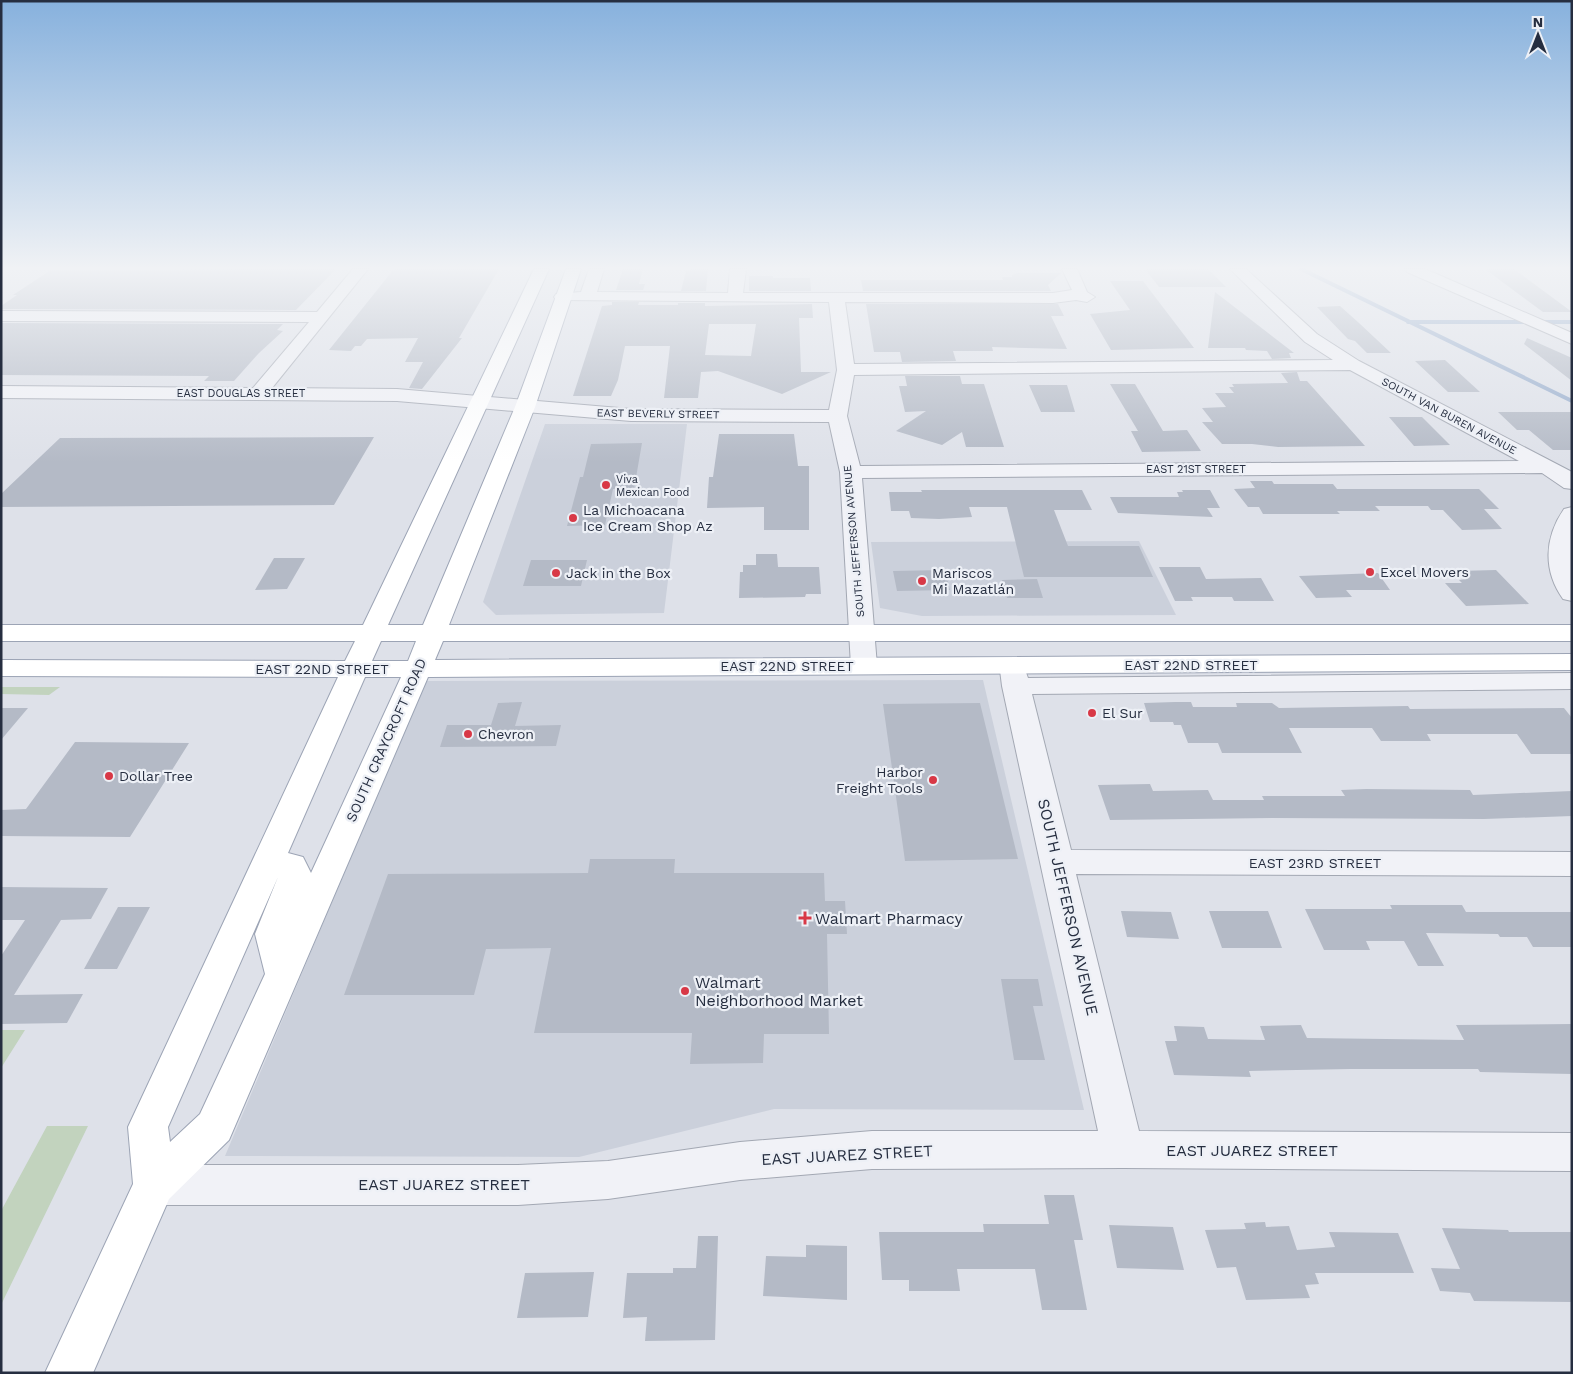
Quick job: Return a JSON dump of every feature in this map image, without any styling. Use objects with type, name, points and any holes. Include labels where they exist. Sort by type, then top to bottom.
[{"type":"main road","points":[[154,1185],[148,1126],[355,669],[374,632],[512,333]]},
{"type":"main road","name":"SOUTH CRAYCROFT ROAD","points":[[69,1373],[154,1185],[215,1126],[418,669],[525,407],[559,333]]},
{"type":"main road","points":[[1,633],[1572,633]]},
{"type":"main road","name":"EAST 22ND STREET","points":[[1,668],[418,669],[864,666],[1014,676],[1572,662]]},
{"type":"main road","points":[[268,863],[292,865],[295,870],[294,880],[272,934],[283,975]]},
{"type":"street","points":[[258,394],[307,333]]},
{"type":"street","name":"SOUTH JEFFERSON AVENUE","points":[[841,333],[846,370],[837,416],[851,472],[864,666]]},
{"type":"street","name":"SOUTH VAN BUREN AVENUE","points":[[1305,333],[1353,365],[1572,483]]},
{"type":"street","points":[[1559,333],[1572,339]]},
{"type":"street","points":[[846,370],[1353,365]]},
{"type":"street","name":"EAST DOUGLAS STREET","points":[[1,392],[397,394],[480,402]]},
{"type":"street","name":"EAST BEVERLY STREET","points":[[480,402],[631,416],[837,416]]},
{"type":"street","name":"EAST 21ST STREET","points":[[851,472],[1542,467]]},
{"type":"street","points":[[1572,514],[1564,529],[1558,557],[1562,576],[1572,594]]},
{"type":"street","name":"SOUTH JEFFERSON AVENUE","points":[[1014,676],[1123,1149]]},
{"type":"street","name":"EAST 22ND STREET","points":[[1014,676],[1572,681]]},
{"type":"street","name":"EAST 23RD STREET","points":[[1058,862],[1572,864]]},
{"type":"street","name":"EAST JUAREZ STREET","points":[[154,1185],[518,1185],[608,1180],[740,1161],[872,1150],[1123,1149],[1572,1152]]},
{"type":"shaded area","points":[[545,424],[687,424],[664,613],[496,615],[483,602]]},
{"type":"shaded area","points":[[1139,541],[1176,615],[922,616],[880,608],[871,542]]},
{"type":"shaded area","points":[[983,680],[1084,1110],[774,1109],[579,1157],[225,1156],[425,681]]},
{"type":"green space","points":[[1,687],[60,687],[49,695],[1,694]]},
{"type":"green space","points":[[1,1030],[25,1030],[1,1068]]},
{"type":"green space","points":[[47,1126],[88,1126],[1,1305],[1,1211]]},
{"type":"building","points":[[1,333],[281,333],[259,353],[234,381],[204,381],[209,376],[1,375]]},
{"type":"building","points":[[343,333],[462,333],[459,338],[462,338],[422,389],[409,388],[423,362],[405,362],[418,338],[367,339],[361,346],[355,346],[351,351],[329,350]]},
{"type":"building","points":[[593,333],[708,333],[705,355],[751,356],[755,333],[800,333],[801,372],[831,372],[782,394],[718,371],[701,372],[698,398],[664,398],[670,346],[625,346],[618,380],[611,396],[573,396]]},
{"type":"building","points":[[871,333],[1059,333],[1067,349],[992,347],[993,351],[953,351],[956,361],[902,362],[900,352],[874,352]]},
{"type":"building","points":[[1101,333],[1183,333],[1194,348],[1111,350]]},
{"type":"building","points":[[1210,333],[1268,333],[1294,353],[1289,353],[1291,358],[1272,359],[1267,351],[1246,350],[1245,348],[1208,348]]},
{"type":"building","points":[[1342,333],[1369,333],[1391,353],[1367,353],[1355,341],[1348,339]]},
{"type":"building","points":[[1527,338],[1572,358],[1572,381],[1524,344]]},
{"type":"building","points":[[1445,360],[1480,392],[1448,392],[1415,361]]},
{"type":"building","points":[[1297,372],[1300,381],[1307,381],[1365,446],[1278,447],[1252,444],[1222,444],[1202,422],[1213,422],[1202,408],[1226,407],[1215,393],[1234,393],[1229,387],[1234,387],[1232,384],[1288,383],[1281,373]]},
{"type":"building","points":[[905,376],[960,376],[962,384],[984,384],[1004,447],[966,447],[962,432],[942,445],[896,431],[926,411],[905,412],[899,386],[907,386]]},
{"type":"building","points":[[1110,384],[1135,384],[1163,431],[1187,430],[1201,451],[1142,452],[1131,431],[1138,431]]},
{"type":"building","points":[[1029,385],[1067,385],[1075,412],[1041,412]]},
{"type":"building","points":[[1498,412],[1572,412],[1572,450],[1553,450],[1529,430],[1517,430]]},
{"type":"building","points":[[1389,417],[1422,417],[1450,445],[1414,446]]},
{"type":"building","points":[[719,434],[794,434],[798,466],[809,466],[809,530],[764,530],[764,507],[707,508],[709,477],[713,477]]},
{"type":"building","points":[[374,437],[334,505],[1,507],[1,494],[60,438]]},
{"type":"building","points":[[642,443],[634,489],[613,489],[605,525],[567,526],[580,477],[583,477],[591,444]]},
{"type":"building","points":[[1250,481],[1272,481],[1274,484],[1333,484],[1337,489],[1479,489],[1499,509],[1484,509],[1502,529],[1462,530],[1443,510],[1431,510],[1428,506],[1375,506],[1380,511],[1337,511],[1340,514],[1263,514],[1259,507],[1248,507],[1234,489],[1255,488]]},
{"type":"building","points":[[921,490],[1082,490],[1092,510],[1054,510],[1068,546],[1139,546],[1153,577],[1024,577],[1007,507],[969,507],[972,517],[939,519],[911,518],[909,511],[891,511],[889,492],[922,492]]},
{"type":"building","points":[[1182,490],[1210,490],[1220,508],[1207,508],[1213,517],[1118,513],[1110,497],[1179,497],[1177,492],[1183,492]]},
{"type":"building","points":[[756,554],[777,554],[778,567],[819,567],[821,594],[806,594],[805,597],[739,598],[740,572],[743,572],[743,565],[756,565]]},
{"type":"building","points":[[274,558],[305,558],[287,589],[255,590]]},
{"type":"building","name":"Jack in the Box","points":[[531,560],[587,560],[581,586],[523,586]]},
{"type":"building","points":[[1159,567],[1200,567],[1206,579],[1261,578],[1274,601],[1234,601],[1232,597],[1191,597],[1193,601],[1175,601]]},
{"type":"building","name":"Mariscos Mi Mazatlán","points":[[945,570],[950,590],[897,591],[893,571]]},
{"type":"building","points":[[1496,570],[1529,604],[1466,606],[1445,583],[1462,583],[1459,580],[1466,579],[1458,571]]},
{"type":"building","points":[[1378,573],[1390,590],[1346,590],[1352,597],[1316,598],[1299,576]]},
{"type":"building","points":[[1037,579],[1043,598],[1007,598],[1002,580]]},
{"type":"building","points":[[522,702],[515,726],[561,725],[556,746],[440,747],[447,725],[491,725],[498,703]]},
{"type":"building","points":[[1191,702],[1193,707],[1237,707],[1236,703],[1272,703],[1279,708],[1408,706],[1410,709],[1564,708],[1572,718],[1572,754],[1531,754],[1517,734],[1427,734],[1431,741],[1381,741],[1372,728],[1289,728],[1302,753],[1222,753],[1218,743],[1188,743],[1181,725],[1174,725],[1173,722],[1150,722],[1144,703]]},
{"type":"building","points":[[980,703],[1018,859],[905,861],[883,704]]},
{"type":"building","points":[[1,708],[28,708],[1,740]]},
{"type":"building","name":"Dollar Tree","points":[[75,742],[189,743],[130,837],[1,836],[1,810],[26,809]]},
{"type":"building","points":[[1150,784],[1153,791],[1208,790],[1213,800],[1264,800],[1262,796],[1345,796],[1341,790],[1366,789],[1470,790],[1473,795],[1572,791],[1572,816],[1484,819],[1272,818],[1110,820],[1098,785]]},
{"type":"building","name":"Walmart Neighborhood Market","points":[[590,859],[675,859],[674,873],[824,873],[825,901],[845,901],[847,934],[827,934],[829,1034],[764,1034],[763,1063],[690,1064],[692,1033],[534,1033],[551,948],[486,949],[474,995],[344,995],[388,874],[588,873]]},
{"type":"building","points":[[1,887],[108,888],[91,919],[61,920],[14,995],[83,994],[67,1023],[1,1024],[1,956],[25,920],[1,920]]},
{"type":"building","points":[[1390,905],[1462,905],[1466,912],[1572,912],[1572,947],[1533,947],[1527,937],[1500,937],[1498,934],[1426,933],[1444,966],[1418,966],[1404,941],[1366,941],[1370,950],[1324,950],[1305,909],[1392,909]]},
{"type":"building","points":[[118,907],[150,907],[117,969],[84,969]]},
{"type":"building","points":[[1121,911],[1171,912],[1179,939],[1127,937]]},
{"type":"building","points":[[1209,911],[1268,911],[1282,948],[1222,948]]},
{"type":"building","points":[[1001,979],[1038,979],[1043,1006],[1033,1006],[1045,1060],[1014,1060]]},
{"type":"building","points":[[1572,1024],[1572,1074],[1480,1072],[1478,1069],[1350,1069],[1249,1071],[1251,1077],[1174,1075],[1165,1041],[1177,1041],[1174,1026],[1204,1027],[1208,1039],[1265,1040],[1260,1026],[1301,1025],[1307,1038],[1464,1040],[1456,1025]]},
{"type":"building","points":[[1044,1195],[1074,1195],[1083,1240],[1074,1240],[1087,1310],[1042,1310],[1035,1269],[957,1269],[960,1291],[909,1291],[909,1280],[882,1280],[879,1232],[984,1232],[983,1224],[1049,1224]]},
{"type":"building","points":[[1265,1222],[1266,1227],[1289,1226],[1297,1250],[1335,1247],[1329,1232],[1398,1233],[1414,1273],[1315,1273],[1319,1284],[1305,1285],[1310,1298],[1246,1300],[1236,1267],[1217,1268],[1205,1230],[1246,1229],[1244,1223]]},
{"type":"building","points":[[1109,1225],[1173,1227],[1184,1270],[1117,1268]]},
{"type":"building","points":[[1442,1228],[1508,1230],[1509,1232],[1572,1232],[1572,1302],[1474,1301],[1470,1293],[1440,1291],[1431,1268],[1460,1269]]},
{"type":"building","points":[[698,1236],[718,1236],[715,1340],[645,1341],[647,1317],[623,1318],[627,1273],[673,1273],[673,1268],[696,1268]]},
{"type":"building","points":[[806,1245],[847,1246],[847,1300],[763,1296],[766,1256],[806,1257]]},
{"type":"building","points":[[594,1272],[588,1317],[517,1318],[525,1273]]},
{"type":"waterway","points":[[1433,333],[1572,401]]},
{"type":"place","name":"Viva Mexican Food","points":[[606,485]]},
{"type":"place","name":"La Michoacana Ice Cream Shop Az","points":[[573,518]]},
{"type":"place","name":"Excel Movers","points":[[1370,572]]},
{"type":"place","name":"Jack in the Box","points":[[556,573]]},
{"type":"place","name":"Mariscos Mi Mazatlán","points":[[922,581]]},
{"type":"place","name":"El Sur","points":[[1092,713]]},
{"type":"place","name":"Chevron","points":[[468,734]]},
{"type":"place","name":"Dollar Tree","points":[[109,776]]},
{"type":"place","name":"Harbor Freight Tools","points":[[933,780]]},
{"type":"place","name":"Walmart Pharmacy","points":[[805,918]]},
{"type":"place","name":"Walmart Neighborhood Market","points":[[685,991]]}]
